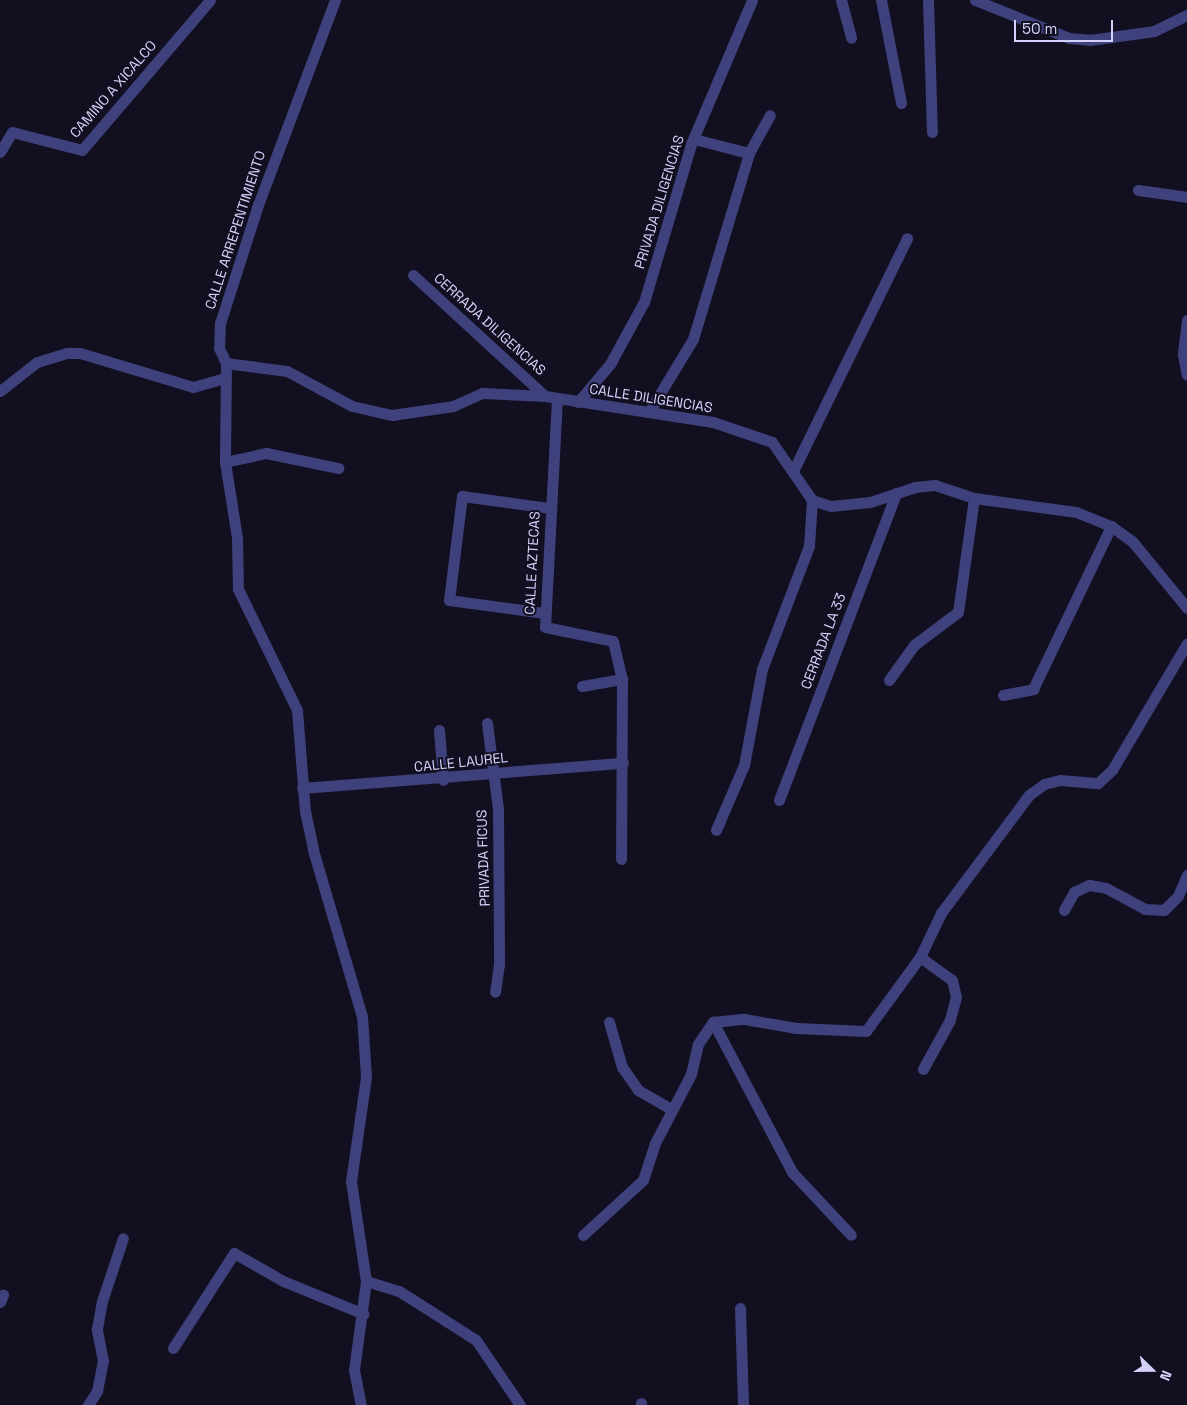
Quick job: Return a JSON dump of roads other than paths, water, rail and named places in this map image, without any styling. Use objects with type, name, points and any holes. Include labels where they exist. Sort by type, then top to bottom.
[{"type":"street","name":"CAMINO A XICALCO","points":[[0,152],[12,132],[82,150],[210,0]]},
{"type":"street","name":"CALLE ARREPENTIMIENTO","points":[[335,0],[272,166],[220,323],[219,348],[226,363],[224,378],[225,462],[238,538],[238,589],[297,710],[302,788],[323,887],[362,1016],[366,1077],[351,1180],[366,1281],[364,1314],[354,1370],[361,1405]]},
{"type":"street","name":"PRIVADA DILIGENCIAS","points":[[578,402],[610,364],[644,302],[694,139],[752,0]]},
{"type":"street","points":[[841,0],[850,38]]},
{"type":"street","points":[[881,0],[901,103]]},
{"type":"street","points":[[928,0],[932,132]]},
{"type":"street","points":[[976,0],[1069,38],[1090,40],[1154,31],[1187,15]]},
{"type":"street","points":[[650,410],[693,339],[749,153],[770,115]]},
{"type":"street","points":[[694,139],[749,153]]},
{"type":"street","points":[[1138,190],[1187,198]]},
{"type":"street","points":[[794,469],[907,238]]},
{"type":"street","name":"CERRADA DILIGENCIAS","points":[[413,275],[545,396]]},
{"type":"street","points":[[1187,320],[1183,356],[1187,375]]},
{"type":"street","points":[[0,391],[37,362],[67,353],[80,353],[193,386],[224,378]]},
{"type":"street","name":"CALLE DILIGENCIAS","points":[[226,363],[287,371],[352,406],[392,415],[453,406],[482,393],[545,396],[578,402],[650,410],[744,431],[772,442],[794,469],[812,500]]},
{"type":"street","name":"CALLE AZTECAS","points":[[557,398],[544,613],[545,627],[613,641],[622,679],[621,859]]},
{"type":"street","points":[[225,462],[266,453],[338,468]]},
{"type":"street","points":[[716,830],[744,765],[762,669],[809,546],[812,500],[848,506],[935,485],[974,498],[1040,504],[1111,526],[1132,541],[1187,608]]},
{"type":"street","name":"CERRADA LA 33","points":[[779,800],[896,493]]},
{"type":"street","points":[[544,613],[449,600],[462,496],[550,508]]},
{"type":"street","points":[[889,680],[914,644],[958,612],[974,498]]},
{"type":"street","points":[[1003,695],[1033,689],[1111,526]]},
{"type":"street","points":[[713,1022],[744,1019],[796,1028],[866,1031],[920,957],[941,913],[1029,795],[1044,784],[1060,780],[1098,782],[1112,770],[1187,643]]},
{"type":"street","points":[[582,686],[622,679]]},
{"type":"street","name":"PRIVADA FICUS","points":[[487,723],[491,775],[498,809],[500,898],[495,992]]},
{"type":"street","points":[[439,730],[444,780]]},
{"type":"street","name":"CALLE LAUREL","points":[[302,788],[444,780],[623,762]]},
{"type":"street","points":[[1064,910],[1074,892],[1089,885],[1106,888],[1145,909],[1164,910],[1178,896],[1187,875]]},
{"type":"street","points":[[920,957],[952,980],[956,996],[950,1020],[923,1069]]},
{"type":"street","points":[[609,1022],[622,1067],[638,1090],[672,1110]]},
{"type":"street","points":[[584,1235],[643,1180],[672,1110],[691,1074],[698,1044],[713,1022]]},
{"type":"street","points":[[713,1022],[792,1172],[850,1235]]},
{"type":"street","points":[[88,1405],[97,1391],[103,1361],[97,1329],[102,1301],[123,1238]]},
{"type":"street","points":[[173,1348],[234,1253],[283,1281],[364,1314]]},
{"type":"street","points":[[366,1281],[399,1291],[476,1340],[520,1405]]},
{"type":"street","points":[[740,1308],[743,1405]]}]
